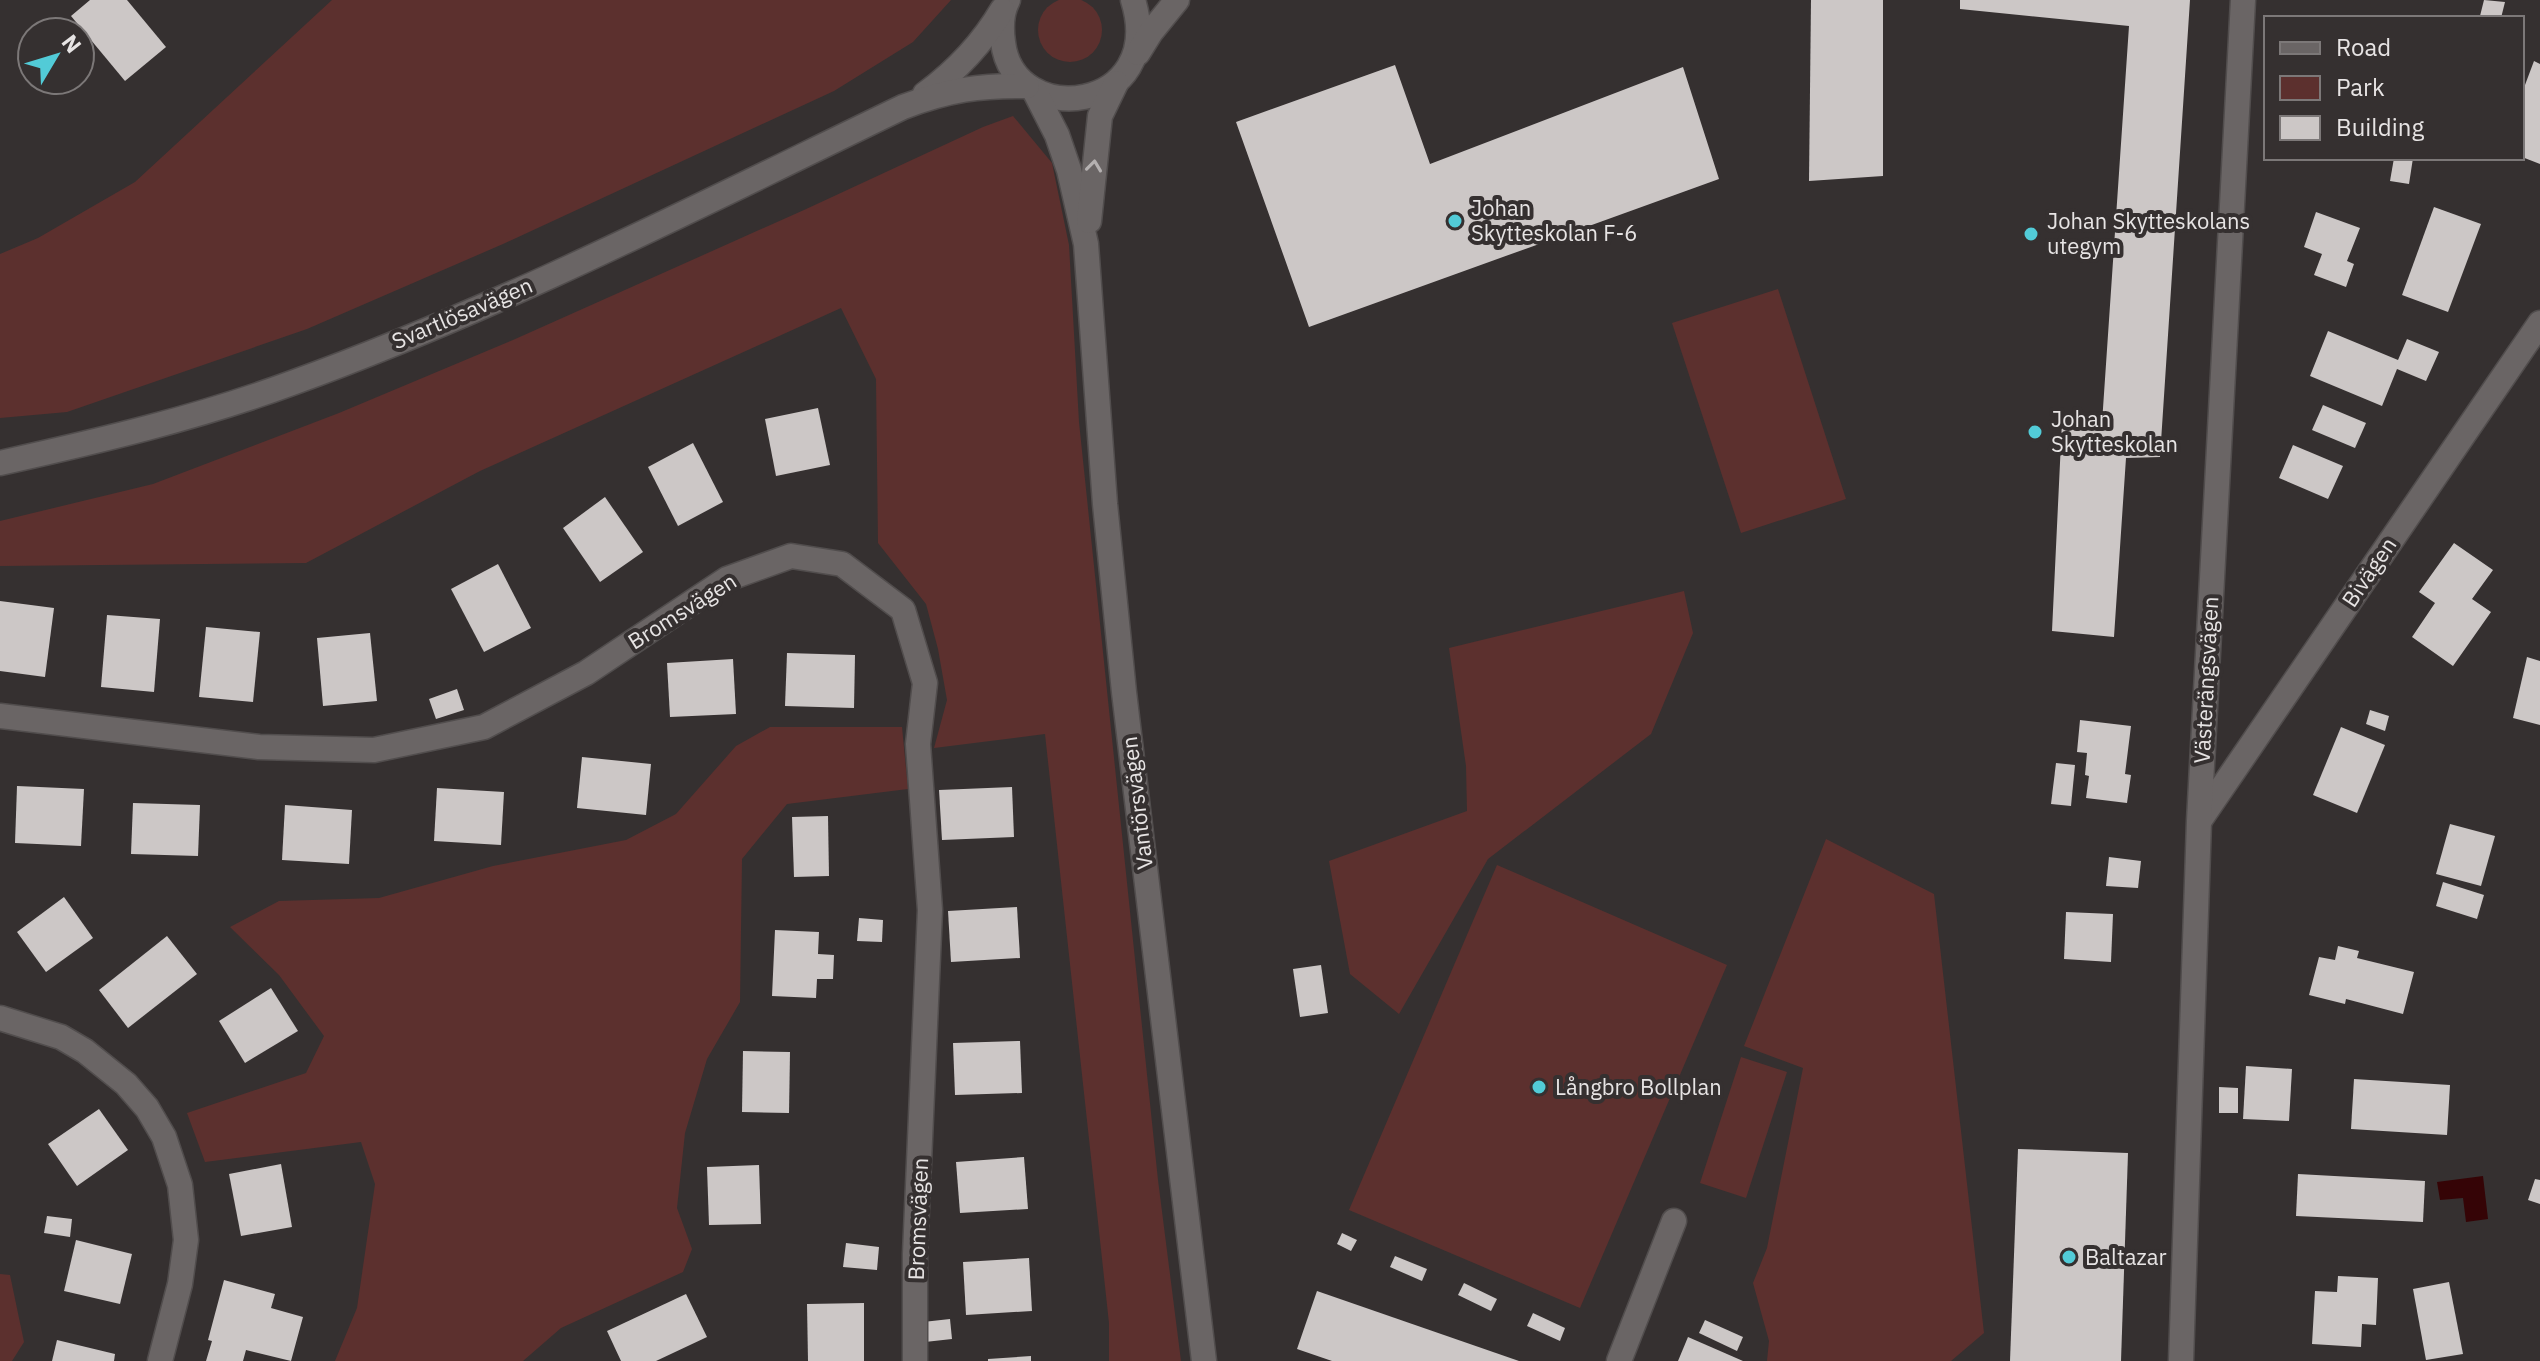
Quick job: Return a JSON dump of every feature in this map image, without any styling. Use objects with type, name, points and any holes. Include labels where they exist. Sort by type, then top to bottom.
[{"type":"street","points":[[1123,74],[1139,43],[1139,20],[1133,0]]},
{"type":"street","points":[[1123,74],[1177,0]]},
{"type":"street","name":"Västerängsvägen","points":[[2181,1361],[2199,821],[2243,0]]},
{"type":"street","name":"Svartlösavägen","points":[[903,107],[947,77],[972,52],[1006,2]]},
{"type":"street","name":"Vantörsvägen","points":[[1006,2],[1001,27],[1004,50],[1014,71],[1031,89],[1057,135],[1069,170],[1086,244],[1105,504],[1124,692],[1204,1361]]},
{"type":"street","name":"Svartlösavägen","points":[[0,463],[122,436],[291,384],[461,316],[903,107],[954,90],[989,85],[1031,89],[1051,97],[1074,99],[1097,94],[1123,74]]},
{"type":"street","name":"Vantörsvägen","points":[[1086,244],[1100,116],[1123,74]]},
{"type":"street","name":"Bivägen","points":[[2199,821],[2540,323]]},
{"type":"street","name":"Bromsvägen","points":[[0,716],[259,747],[374,750],[484,727],[586,673],[727,579],[791,556],[842,564],[903,610],[925,683],[918,744],[930,910],[915,1254],[915,1361]]},
{"type":"street","points":[[0,1018],[61,1037],[85,1051],[126,1084],[147,1108],[164,1137],[180,1185],[186,1240],[180,1284],[160,1361]]},
{"type":"street","points":[[1619,1361],[1674,1221]]},
{"type":"green space","points":[[1061,-1],[1079,-1],[1088,3],[1097,12],[1102,24],[1102,36],[1097,48],[1088,57],[1076,62],[1064,62],[1052,57],[1043,48],[1038,36],[1038,24],[1043,12]]},
{"type":"green space","points":[[332,0],[951,0],[913,42],[834,91],[503,244],[307,329],[67,412],[0,418],[0,254],[38,238],[135,182]]},
{"type":"green space","points":[[1013,116],[1052,163],[1069,245],[1079,422],[1158,1180],[1181,1361],[1109,1361],[1109,1323],[1045,734],[934,748],[947,700],[938,649],[926,604],[878,543],[876,379],[841,308],[480,471],[306,563],[0,566],[0,521],[153,484],[339,413],[513,340]]},
{"type":"green space","points":[[1778,289],[1846,499],[1741,533],[1672,323]]},
{"type":"green space","points":[[1684,591],[1693,633],[1651,734],[1488,859],[1399,1014],[1350,974],[1329,861],[1467,811],[1466,766],[1449,648]]},
{"type":"green space","points":[[770,727],[902,727],[908,789],[787,804],[742,859],[740,1002],[707,1059],[685,1133],[677,1208],[692,1249],[683,1272],[561,1328],[523,1361],[335,1361],[357,1308],[375,1184],[361,1142],[205,1162],[187,1113],[306,1073],[324,1036],[279,975],[230,927],[279,901],[379,898],[493,866],[626,840],[676,814],[736,746]]},
{"type":"green space","points":[[1826,839],[1934,894],[1984,1333],[1951,1361],[1767,1361],[1769,1341],[1753,1283],[1767,1248],[1803,1068],[1744,1046]]},
{"type":"green space","name":"Långbro Bollplan","points":[[1497,865],[1727,965],[1580,1308],[1349,1210]]},
{"type":"green space","points":[[1741,1057],[1787,1072],[1746,1198],[1700,1183]]},
{"type":"green space","points":[[0,1274],[10,1275],[24,1342],[12,1361],[0,1361]]},
{"type":"shaded area","points":[[2483,1176],[2488,1219],[2466,1222],[2463,1198],[2440,1200],[2437,1182]]},
{"type":"building","points":[[90,0],[127,0],[166,47],[125,81],[96,46],[96,16],[71,16]]},
{"type":"building","points":[[1811,0],[1883,0],[1883,176],[1809,181]]},
{"type":"building","points":[[1960,0],[2190,0],[2160,457],[2126,458],[2114,637],[2052,631],[2062,421],[2102,423],[2129,26],[1960,9]]},
{"type":"building","points":[[2484,0],[2505,2],[2502,16],[2480,16]]},
{"type":"building","points":[[2534,61],[2540,64],[2540,164],[2524,158],[2524,88]]},
{"type":"building","name":"Johan Skytteskolan F-6","points":[[1395,65],[1430,164],[1683,67],[1719,179],[1309,327],[1236,122]]},
{"type":"building","points":[[2394,160],[2413,160],[2409,184],[2390,181]]},
{"type":"building","points":[[2434,207],[2481,224],[2448,312],[2402,295]]},
{"type":"building","points":[[2316,212],[2360,228],[2347,261],[2354,264],[2346,287],[2314,275],[2322,254],[2304,247]]},
{"type":"building","points":[[2328,331],[2398,360],[2407,339],[2439,352],[2426,381],[2397,369],[2382,406],[2310,376]]},
{"type":"building","points":[[2323,405],[2366,423],[2355,448],[2312,430]]},
{"type":"building","points":[[818,408],[830,465],[776,476],[765,419]]},
{"type":"building","points":[[693,443],[723,502],[678,526],[648,467]]},
{"type":"building","points":[[2293,445],[2343,466],[2328,499],[2279,478]]},
{"type":"building","points":[[605,497],[643,552],[600,582],[563,528]]},
{"type":"building","points":[[2454,543],[2493,570],[2472,599],[2491,612],[2453,666],[2412,637],[2435,603],[2419,592]]},
{"type":"building","points":[[498,564],[531,628],[484,652],[451,589]]},
{"type":"building","points":[[0,601],[54,608],[45,677],[0,671]]},
{"type":"building","points":[[107,615],[160,619],[154,692],[101,687]]},
{"type":"building","points":[[206,627],[260,632],[253,702],[199,697]]},
{"type":"building","points":[[370,633],[377,701],[323,706],[317,638]]},
{"type":"building","points":[[787,653],[855,655],[854,708],[785,706]]},
{"type":"building","points":[[2527,657],[2540,661],[2540,725],[2513,718]]},
{"type":"building","points":[[733,659],[736,714],[670,717],[667,663]]},
{"type":"building","points":[[457,689],[464,710],[436,719],[429,699]]},
{"type":"building","points":[[2370,710],[2389,716],[2385,731],[2366,724]]},
{"type":"building","points":[[2080,720],[2131,726],[2125,774],[2131,775],[2127,803],[2086,798],[2089,776],[2085,775],[2087,753],[2077,752]]},
{"type":"building","points":[[2341,727],[2385,745],[2357,813],[2313,795]]},
{"type":"building","points":[[582,757],[651,764],[646,815],[577,808]]},
{"type":"building","points":[[2056,763],[2075,765],[2071,806],[2051,804]]},
{"type":"building","points":[[17,786],[84,789],[81,846],[15,843]]},
{"type":"building","points":[[1012,787],[1014,837],[942,840],[939,790]]},
{"type":"building","points":[[437,788],[504,792],[501,845],[434,841]]},
{"type":"building","points":[[133,803],[200,805],[198,856],[131,854]]},
{"type":"building","points":[[285,805],[352,810],[349,864],[282,860]]},
{"type":"building","points":[[828,816],[829,876],[794,877],[792,817]]},
{"type":"building","points":[[2450,824],[2495,836],[2481,886],[2436,874]]},
{"type":"building","points":[[2109,857],[2141,861],[2138,888],[2106,886]]},
{"type":"building","points":[[2443,882],[2484,895],[2477,919],[2436,906]]},
{"type":"building","points":[[64,897],[93,938],[46,972],[17,932]]},
{"type":"building","points":[[1017,907],[1020,958],[951,962],[948,911]]},
{"type":"building","points":[[2066,912],[2113,914],[2111,962],[2064,959]]},
{"type":"building","points":[[859,918],[883,920],[882,942],[857,941]]},
{"type":"building","points":[[775,930],[819,932],[818,954],[834,955],[833,979],[817,979],[816,998],[772,996]]},
{"type":"building","points":[[167,936],[197,974],[128,1028],[99,990]]},
{"type":"building","points":[[2338,946],[2359,951],[2357,958],[2414,972],[2403,1014],[2346,999],[2345,1004],[2309,995],[2319,957],[2335,960]]},
{"type":"building","points":[[1321,965],[1328,1013],[1300,1017],[1293,969]]},
{"type":"building","points":[[271,988],[298,1031],[245,1063],[219,1021]]},
{"type":"building","points":[[1020,1041],[1022,1093],[955,1095],[953,1043]]},
{"type":"building","points":[[743,1051],[790,1052],[789,1113],[742,1112]]},
{"type":"building","points":[[2246,1066],[2292,1069],[2289,1121],[2243,1119]]},
{"type":"building","points":[[2354,1079],[2450,1085],[2447,1135],[2351,1129]]},
{"type":"building","points":[[2219,1087],[2238,1088],[2238,1113],[2219,1113]]},
{"type":"building","points":[[99,1109],[128,1150],[77,1186],[48,1144]]},
{"type":"building","name":"Baltazar","points":[[2018,1149],[2128,1153],[2121,1361],[2010,1361]]},
{"type":"building","points":[[1024,1157],[1028,1209],[960,1213],[956,1162]]},
{"type":"building","points":[[281,1164],[292,1227],[241,1236],[229,1174]]},
{"type":"building","points":[[759,1165],[761,1224],[709,1225],[707,1167]]},
{"type":"building","points":[[2298,1174],[2425,1181],[2423,1222],[2296,1216]]},
{"type":"building","points":[[2535,1179],[2540,1180],[2540,1204],[2528,1200]]},
{"type":"building","points":[[47,1216],[72,1219],[70,1237],[44,1233]]},
{"type":"building","points":[[1342,1233],[1357,1240],[1351,1251],[1337,1244]]},
{"type":"building","points":[[76,1240],[132,1254],[120,1304],[64,1291]]},
{"type":"building","points":[[846,1243],[879,1247],[877,1270],[843,1267]]},
{"type":"building","points":[[1395,1256],[1427,1269],[1422,1281],[1390,1267]]},
{"type":"building","points":[[1029,1258],[1032,1311],[966,1315],[963,1262]]},
{"type":"building","points":[[2338,1276],[2378,1278],[2376,1325],[2362,1324],[2361,1347],[2312,1344],[2315,1291],[2337,1292]]},
{"type":"building","points":[[224,1280],[275,1294],[271,1308],[303,1317],[291,1361],[246,1350],[243,1361],[206,1361],[212,1341],[208,1340]]},
{"type":"building","points":[[2449,1282],[2463,1354],[2426,1360],[2413,1289]]},
{"type":"building","points":[[1464,1283],[1497,1299],[1491,1311],[1458,1295]]},
{"type":"building","points":[[1317,1291],[1519,1361],[1332,1361],[1297,1349]]},
{"type":"building","points":[[686,1294],[707,1337],[656,1361],[621,1361],[607,1331]]},
{"type":"building","points":[[864,1303],[864,1361],[808,1361],[807,1304]]},
{"type":"building","points":[[1533,1313],[1565,1328],[1560,1341],[1527,1326]]},
{"type":"building","points":[[950,1319],[952,1339],[925,1342],[923,1322]]},
{"type":"building","points":[[1705,1320],[1743,1337],[1737,1351],[1699,1333]]},
{"type":"building","points":[[1688,1337],[1743,1361],[1678,1361]]},
{"type":"building","points":[[57,1340],[115,1354],[114,1361],[52,1361]]},
{"type":"building","points":[[1031,1356],[1031,1361],[988,1361],[988,1359]]},
{"type":"place","name":"Johan Skytteskolan F-6","points":[[1455,221]]},
{"type":"place","name":"Johan Skytteskolans utegym","points":[[2031,234]]},
{"type":"place","name":"Johan Skytteskolan","points":[[2035,432]]},
{"type":"place","name":"Långbro Bollplan","points":[[1539,1087]]},
{"type":"place","name":"Baltazar","points":[[2069,1257]]}]
